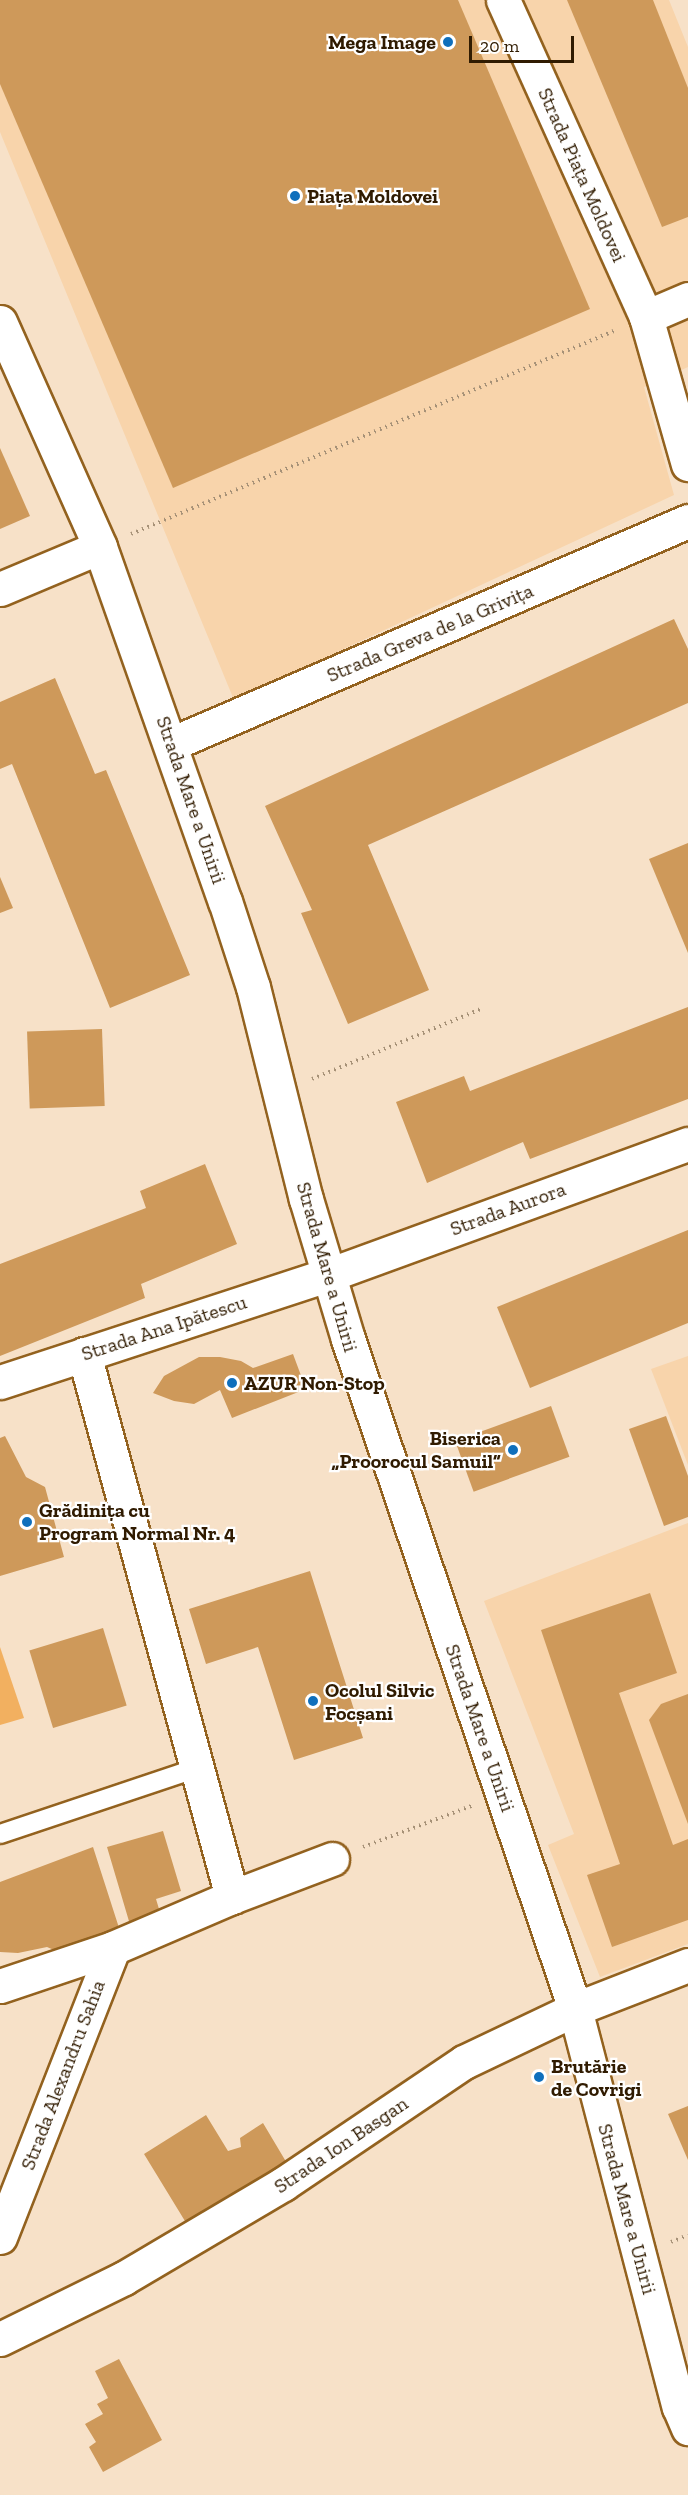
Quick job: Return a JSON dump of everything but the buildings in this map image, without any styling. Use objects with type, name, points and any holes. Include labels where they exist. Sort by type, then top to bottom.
[{"type":"street","name":"Strada Piața Moldovei","points":[[503,0],[646,317],[688,464]]},
{"type":"street","points":[[646,317],[688,299]]},
{"type":"street","name":"Strada Mare a Unirii","points":[[0,322],[100,547],[171,744],[253,987],[328,1275],[348,1339],[575,2009],[679,2407],[688,2428]]},
{"type":"street","name":"Strada Greva de la Grivița","points":[[171,744],[688,521]]},
{"type":"street","points":[[0,589],[100,547]]},
{"type":"street","name":"Strada Aurora","points":[[328,1275],[688,1144]]},
{"type":"street","name":"Strada Ana Ipătescu","points":[[0,1382],[328,1275]]},
{"type":"street","points":[[84,1354],[232,1897]]},
{"type":"street","name":"Strada Alexandru Sahia","points":[[0,1986],[112,1948],[232,1897],[332,1859]]},
{"type":"street","name":"Strada Alexandru Sahia","points":[[0,2236],[112,1948]]},
{"type":"street","name":"Strada Ion Basgan","points":[[0,2339],[124,2278],[283,2184],[464,2062],[575,2009],[688,1965]]},
{"type":"lane","points":[[0,1834],[197,1768]]},
{"type":"path","points":[[100,547],[646,317]]},
{"type":"path","points":[[279,1092],[483,1008]]},
{"type":"path","points":[[332,1859],[502,1795]]},
{"type":"shaded area","points":[[0,0],[669,0],[688,47],[688,367],[644,387],[674,495],[234,700],[0,132]]},
{"type":"shaded area","points":[[688,1356],[688,1465],[651,1369]]},
{"type":"shaded area","points":[[688,1523],[688,1944],[600,1977],[548,1845],[574,1834],[484,1601]]},
{"type":"shaded area","points":[[0,1647],[24,1718],[0,1725]]},
{"type":"place","name":"Mega Image","points":[[448,42]]},
{"type":"place","name":"Piața Moldovei","points":[[295,196]]},
{"type":"place","name":"AZUR Non-Stop","points":[[232,1383]]},
{"type":"place","name":"Biserica „Proorocul Samuil”","points":[[513,1450]]},
{"type":"place","name":"Grădinița cu Program Normal Nr. 4","points":[[27,1522]]},
{"type":"place","name":"Ocolul Silvic Focșani","points":[[313,1701]]},
{"type":"place","name":"Brutărie de Covrigi","points":[[539,2077]]}]
